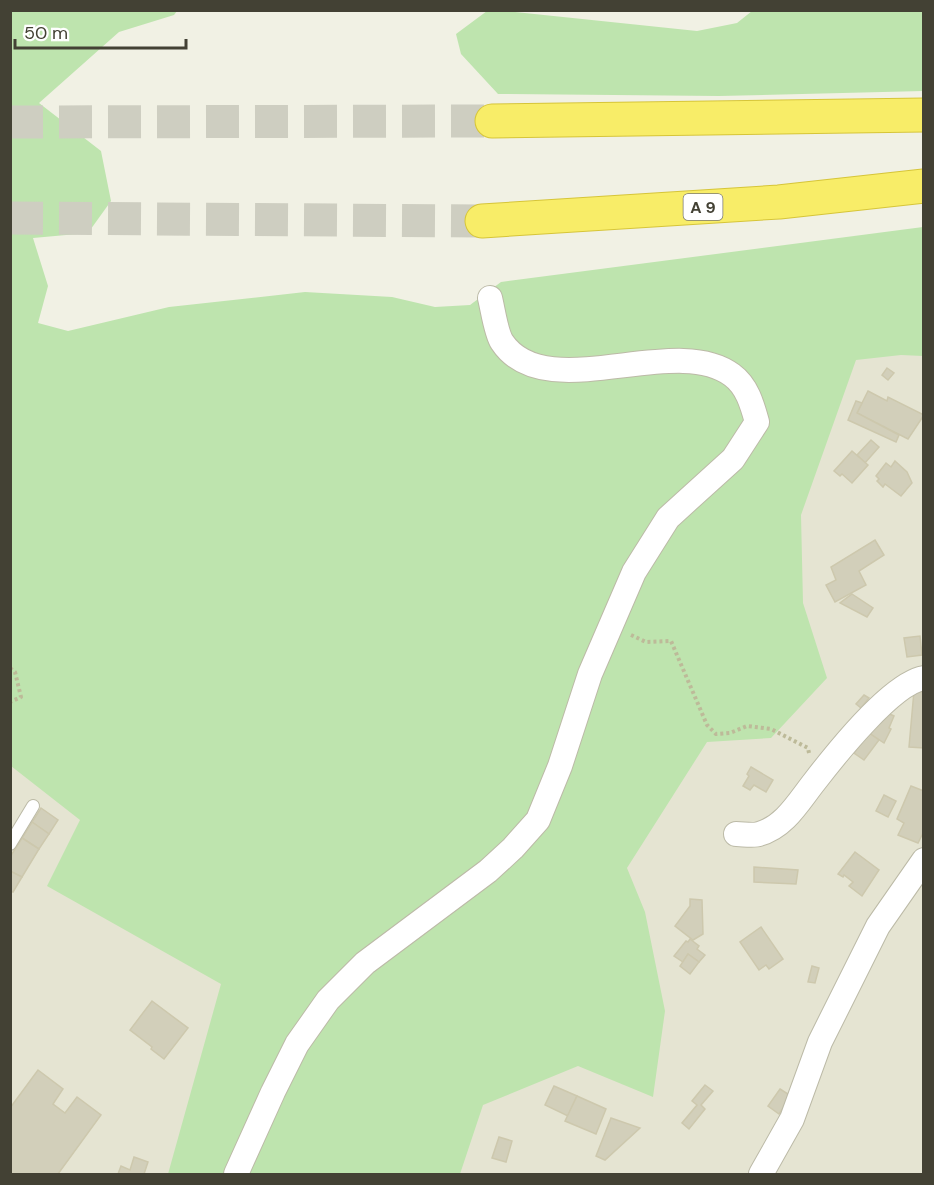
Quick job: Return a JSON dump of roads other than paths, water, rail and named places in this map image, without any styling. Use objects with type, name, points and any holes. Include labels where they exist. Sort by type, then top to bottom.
[{"type":"highway","points":[[492,122],[924,115]]},
{"type":"highway","name":"A 9","points":[[482,221],[779,202],[924,186]]},
{"type":"street","points":[[236,1174],[297,1044],[328,1000],[365,963],[488,872],[538,820],[561,766],[590,674],[634,572],[668,519],[733,459],[757,422],[751,398],[733,375],[711,363],[668,361],[579,370],[537,367],[514,356],[500,341],[490,298]]},
{"type":"street","points":[[736,834],[759,835],[784,820],[818,776],[886,699],[914,680],[924,678]]},
{"type":"street","points":[[761,1174],[792,1119],[820,1042],[878,926],[924,860]]},
{"type":"lane","points":[[10,844],[33,806]]},
{"type":"tunnel","points":[[10,122],[492,121]]},
{"type":"tunnel","points":[[10,218],[482,221]]}]
